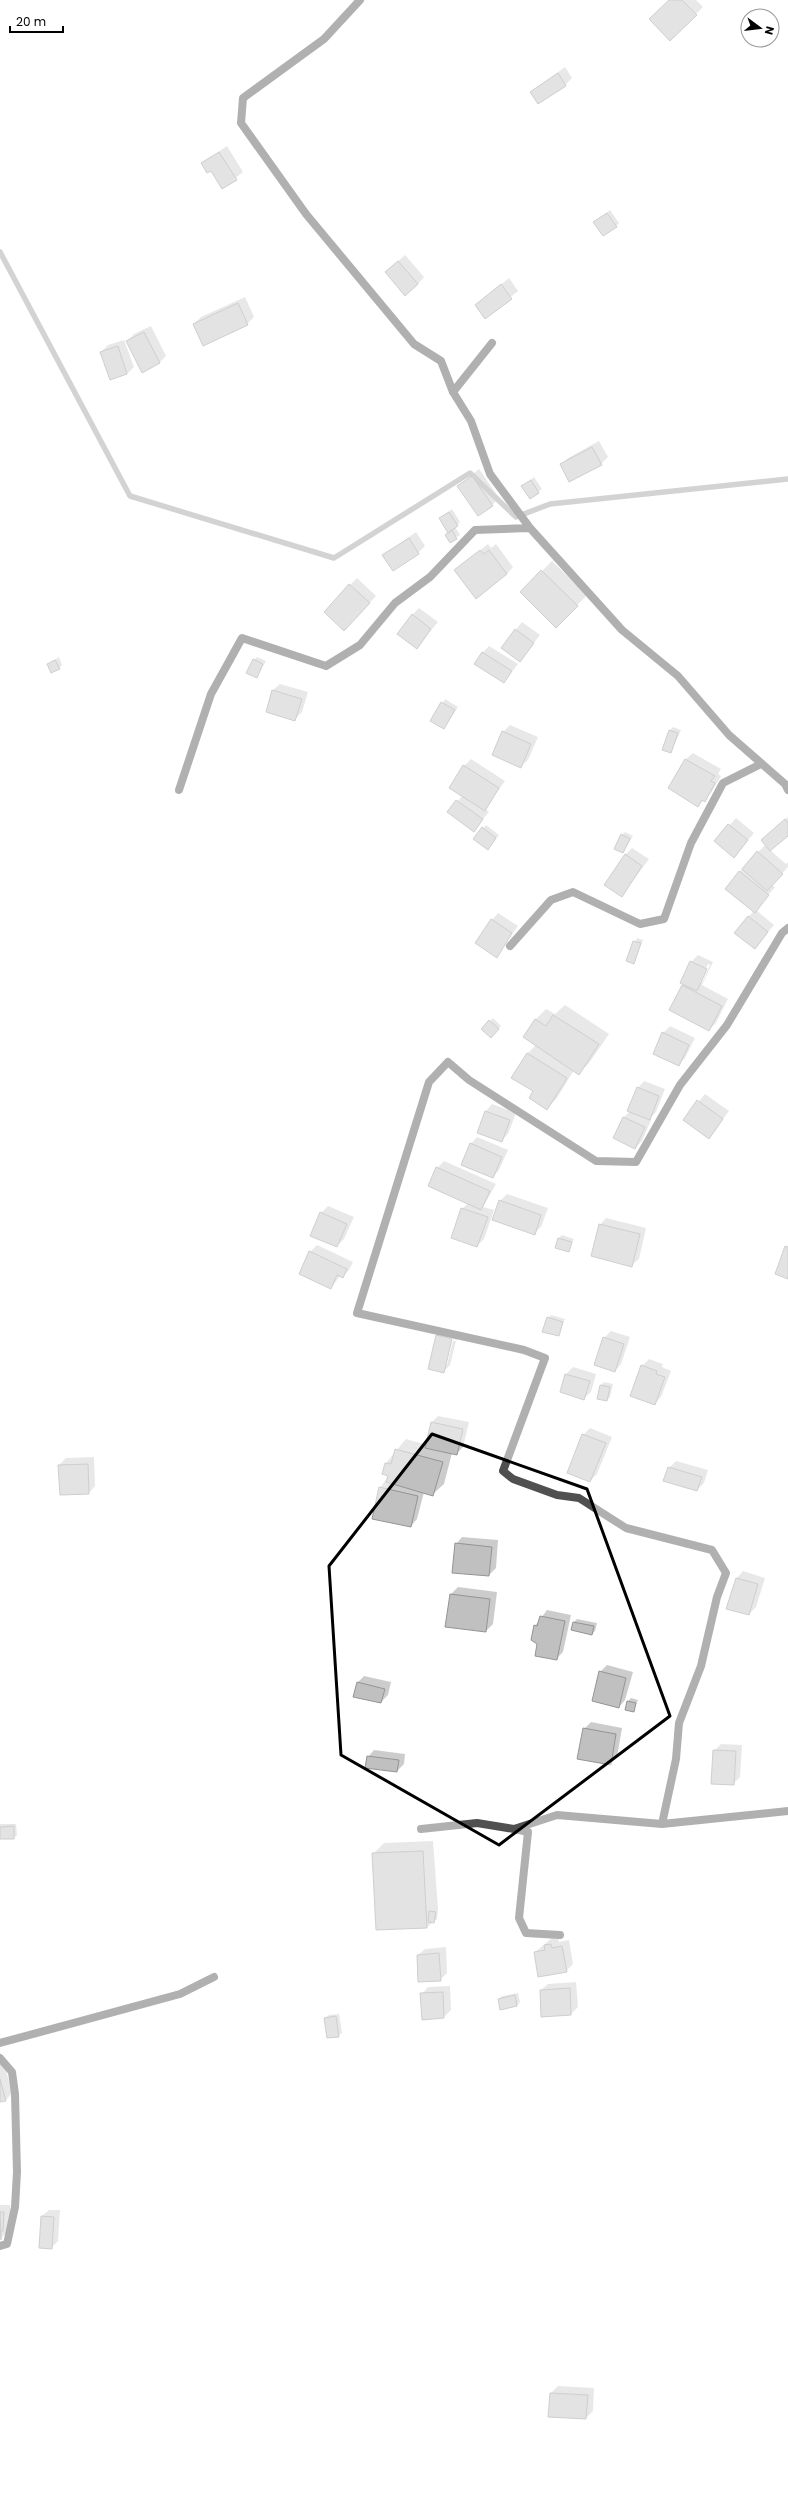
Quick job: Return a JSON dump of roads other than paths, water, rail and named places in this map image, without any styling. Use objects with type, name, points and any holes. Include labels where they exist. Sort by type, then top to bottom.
[{"type":"street","points":[[360,0],[324,39],[243,98],[241,123],[306,214],[414,344],[441,361],[453,392],[471,421],[490,474],[530,528],[622,630],[678,676],[729,735],[785,784],[788,790]]},
{"type":"street","points":[[453,392],[492,342]]},
{"type":"street","points":[[179,790],[211,694],[242,638],[326,666],[360,645],[395,603],[430,577],[475,530],[530,528]]},
{"type":"street","points":[[510,946],[552,900],[573,892],[640,924],[664,919],[691,843],[723,783],[761,764]]},
{"type":"street","points":[[662,1824],[676,1759],[679,1723],[701,1666],[715,1603],[726,1573],[712,1550],[626,1528],[578,1498],[556,1495],[513,1479],[503,1471],[545,1358],[524,1350],[357,1313],[429,1082],[448,1062],[469,1080],[596,1161],[636,1162],[680,1085],[727,1025],[782,933],[788,928]]},
{"type":"street","points":[[514,1829],[557,1815],[662,1824],[788,1811]]},
{"type":"street","points":[[421,1829],[477,1823],[528,1832],[519,1918],[526,1933],[560,1935]]},
{"type":"street","points":[[0,2043],[180,1994],[214,1977]]},
{"type":"street","points":[[0,2058],[12,2072],[15,2094],[18,2172],[15,2207],[7,2244],[0,2246]]},
{"type":"waterway","points":[[0,252],[130,496],[334,558],[470,473],[516,517],[550,504],[788,479]]}]
